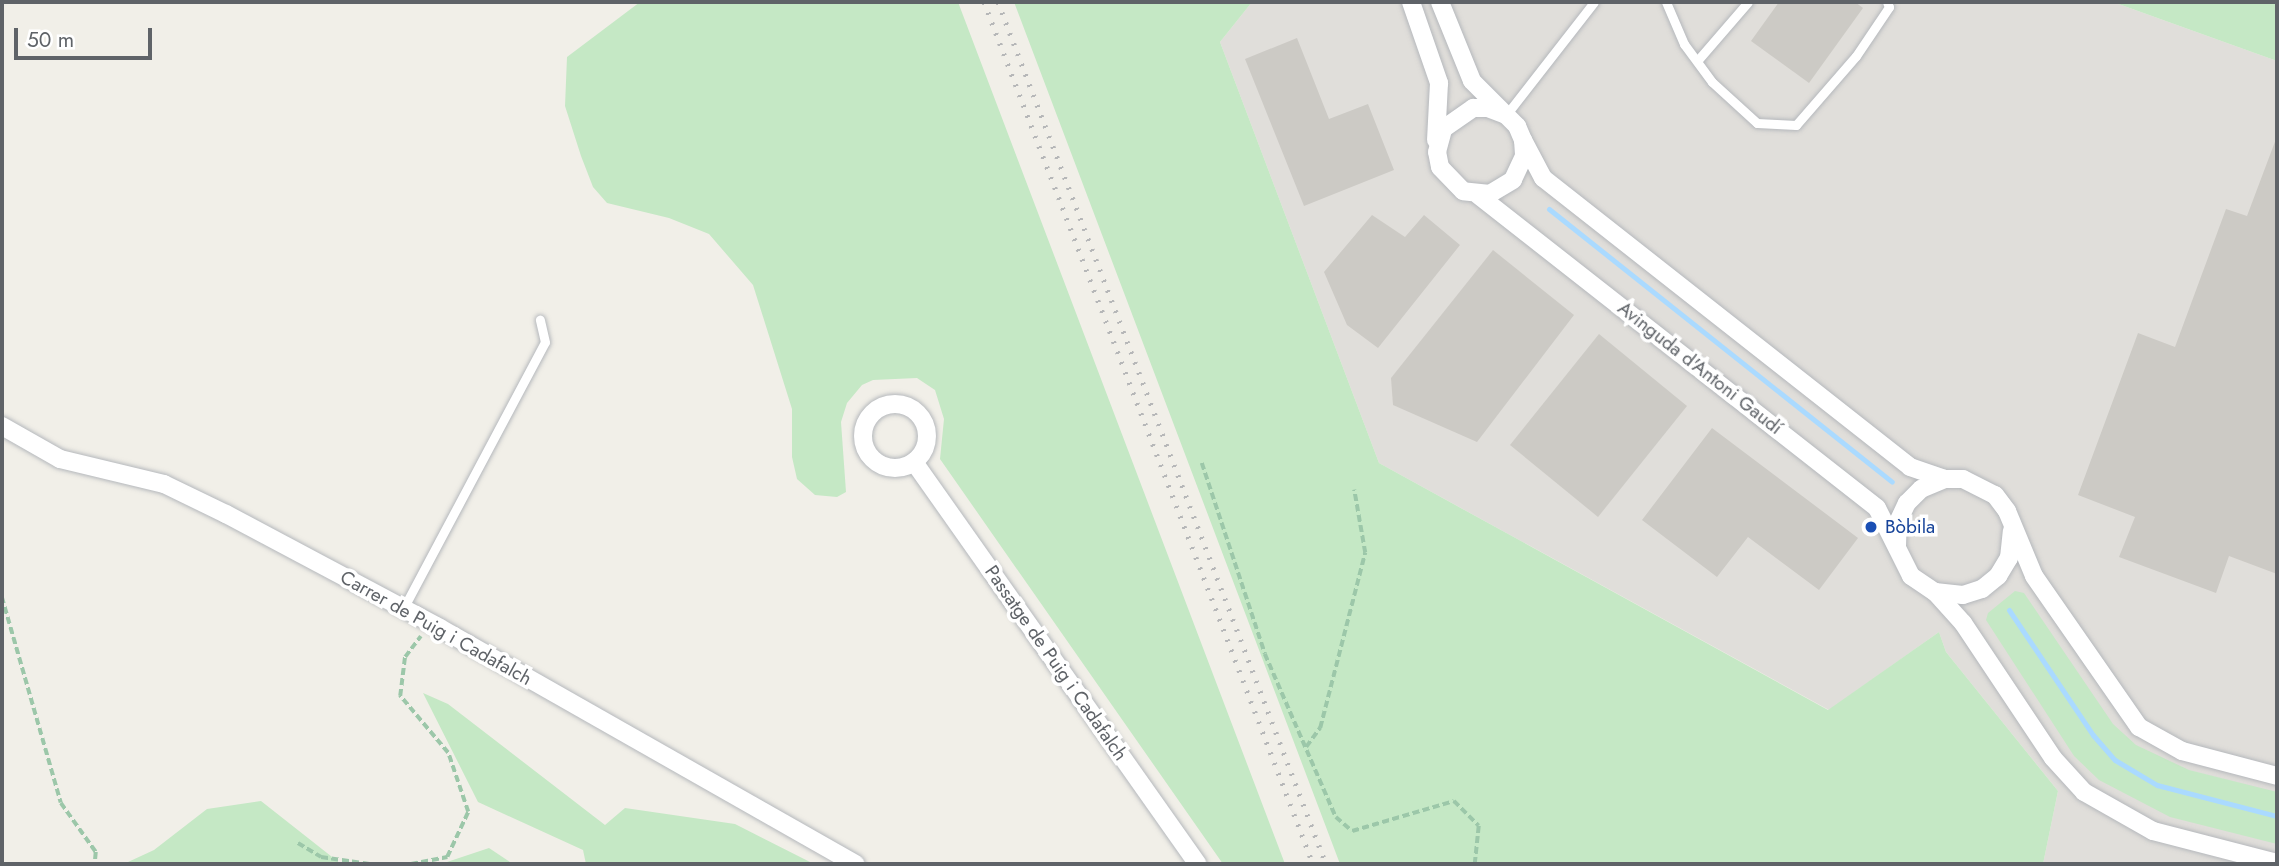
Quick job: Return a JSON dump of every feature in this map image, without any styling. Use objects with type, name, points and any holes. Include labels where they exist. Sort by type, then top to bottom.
[{"type":"street","points":[[1411,2],[1439,83],[1437,152],[1448,180],[1478,195],[1497,191],[1513,180],[1524,156],[1523,140]]},
{"type":"street","points":[[1440,2],[1472,81],[1506,116],[1544,178],[1910,467],[1945,479],[1982,485],[1995,495],[2010,521],[2034,576],[2139,727],[2182,751],[2277,776]]},
{"type":"street","points":[[1437,152],[1443,129],[1462,111],[1488,108],[1506,116]]},
{"type":"street","name":"Avinguda d'Antoni Gaudí","points":[[1478,195],[1877,508],[1911,576],[1936,592],[1963,622],[2053,758],[2084,792],[2153,831],[2277,863]]},
{"type":"street","name":"Carrer de Puig i Cadafalch","points":[[2,426],[60,459],[164,484],[431,623],[856,864]]},
{"type":"street","name":"Passatge de Puig i Cadafalch","points":[[914,462],[1198,864]]},
{"type":"street","points":[[1900,558],[1898,522],[1907,503],[1921,489],[1945,479]]},
{"type":"street","points":[[1936,592],[1963,595],[1982,589],[1998,576],[2012,546],[2010,521]]},
{"type":"lane","points":[[1506,116],[1594,2]]},
{"type":"lane","points":[[1666,2],[1697,61],[1757,123],[1796,125],[1856,56],[1889,7],[1887,2]]},
{"type":"lane","points":[[1697,61],[1748,2]]},
{"type":"lane","points":[[403,608],[545,342],[540,320]]},
{"type":"path","points":[[1202,463],[1265,654],[1336,817],[1352,831],[1454,801],[1479,826],[1475,864]]},
{"type":"path","points":[[1306,747],[1320,728],[1365,553],[1354,490]]},
{"type":"path","points":[[2,597],[61,803],[96,852],[94,864]]},
{"type":"path","points":[[411,864],[447,857],[468,812],[448,753],[400,696],[405,657],[431,623]]},
{"type":"path","points":[[298,843],[321,857],[369,864]]},
{"type":"shaded area","points":[[1252,2],[2113,2],[2277,61],[2277,864],[2043,864],[2058,791],[1946,652],[1939,632],[1829,710],[1379,463],[1220,42]]},
{"type":"green space","points":[[640,2],[958,2],[1285,864],[1223,864],[940,459],[944,419],[935,390],[917,378],[873,380],[862,385],[847,403],[841,422],[846,492],[837,497],[815,495],[797,479],[792,457],[792,409],[753,285],[709,234],[669,218],[607,203],[593,187],[581,156],[565,106],[567,57]]},
{"type":"green space","points":[[1014,2],[1252,2],[1220,42],[1379,463],[1828,710],[1939,632],[1946,652],[2058,791],[2043,864],[1340,864]]},
{"type":"green space","points":[[2113,2],[2277,2],[2277,61]]},
{"type":"green space","points":[[2015,591],[2024,593],[2113,724],[2136,745],[2189,770],[2277,792],[2277,844],[2170,817],[2099,780],[2074,756],[1986,620],[1988,613]]},
{"type":"green space","points":[[423,693],[448,704],[605,825],[625,808],[735,824],[814,864],[586,864],[583,850],[478,802]]},
{"type":"green space","points":[[261,801],[341,864],[128,862],[154,850],[207,809]]},
{"type":"green space","points":[[489,848],[513,864],[441,864]]},
{"type":"building","points":[[1779,2],[1855,2],[1863,8],[1809,83],[1751,41]]},
{"type":"building","points":[[1297,38],[1329,119],[1368,104],[1394,170],[1304,206],[1245,59]]},
{"type":"building","points":[[2276,139],[2277,574],[2229,556],[2216,593],[2119,557],[2135,517],[2078,495],[2138,333],[2175,347],[2226,209],[2247,216]]},
{"type":"building","points":[[1372,215],[1405,237],[1424,215],[1460,245],[1378,348],[1347,325],[1324,272]]},
{"type":"building","points":[[1493,250],[1574,315],[1477,442],[1393,405],[1391,378]]},
{"type":"building","points":[[1599,334],[1687,406],[1598,517],[1510,445]]},
{"type":"building","points":[[1712,428],[1858,538],[1819,590],[1748,537],[1717,577],[1642,520]]},
{"type":"waterway","points":[[1549,209],[1892,482]]},
{"type":"waterway","points":[[2009,610],[2093,735],[2115,760],[2157,785],[2277,816]]},
{"type":"railway","points":[[984,2],[1313,864]]},
{"type":"railway","points":[[998,2],[1326,864]]},
{"type":"place","name":"Bòbila","points":[[1871,527]]}]
